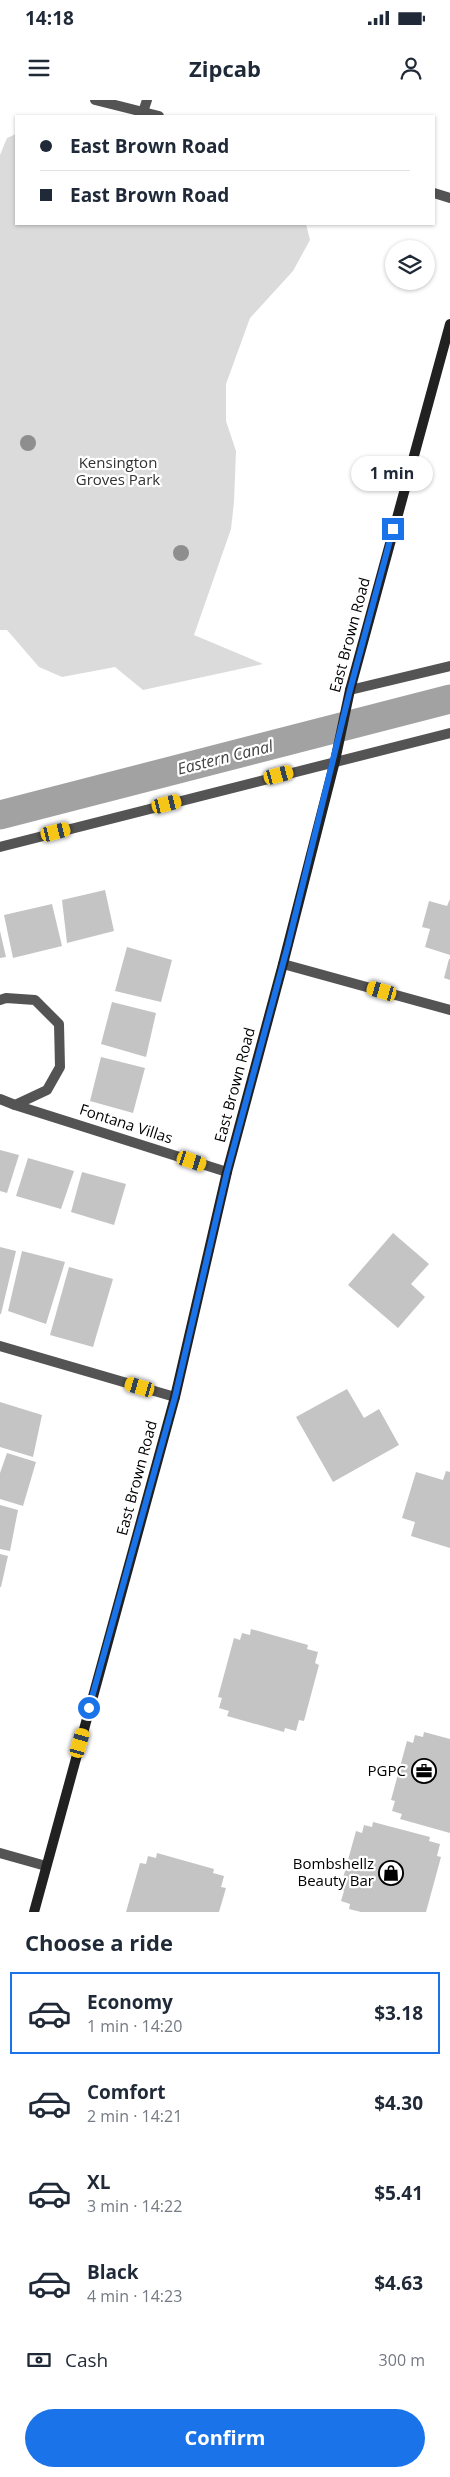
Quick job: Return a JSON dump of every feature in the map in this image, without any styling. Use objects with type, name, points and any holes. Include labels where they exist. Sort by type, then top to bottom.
[{"type":"main road","name":"East Brown Road","points":[[34,1912],[175,1397],[227,1172],[335,761],[350,690],[450,324]]},
{"type":"street","points":[[95,100],[155,115]]},
{"type":"street","points":[[144,112],[147,100]]},
{"type":"street","points":[[435,193],[450,198]]},
{"type":"street","points":[[350,690],[450,666]]},
{"type":"street","points":[[0,847],[335,761],[450,734]]},
{"type":"street","points":[[283,964],[450,1010]]},
{"type":"street","points":[[0,1000],[6,998],[35,1000],[59,1024],[60,1067],[47,1090],[16,1104]]},
{"type":"street","name":"Fontana Villas","points":[[0,1099],[227,1172]]},
{"type":"street","points":[[0,1346],[175,1397]]},
{"type":"street","points":[[0,1853],[46,1866]]},
{"type":"green space","name":"Kensington Groves Park","points":[[15,134],[15,225],[306,225],[310,240],[293,271],[250,318],[226,384],[226,421],[236,451],[231,529],[194,635],[263,664],[143,690],[115,667],[62,677],[39,667],[7,630],[0,630],[0,155],[7,138]]},
{"type":"building","points":[[105,890],[114,931],[67,943],[62,900]]},
{"type":"building","points":[[450,899],[450,955],[425,947],[430,929],[422,927],[429,901],[447,906]]},
{"type":"building","points":[[52,904],[62,946],[13,958],[4,915]]},
{"type":"building","points":[[0,931],[6,957],[0,958]]},
{"type":"building","points":[[127,947],[172,960],[161,1002],[115,991]]},
{"type":"building","points":[[450,959],[450,980],[444,978]]},
{"type":"building","points":[[112,1002],[156,1013],[146,1057],[101,1044]]},
{"type":"building","points":[[101,1057],[145,1068],[133,1113],[90,1101]]},
{"type":"building","points":[[0,1150],[19,1155],[7,1193],[0,1191]]},
{"type":"building","points":[[28,1158],[74,1171],[61,1209],[16,1196]]},
{"type":"building","points":[[82,1172],[126,1184],[114,1225],[71,1212]]},
{"type":"building","points":[[393,1233],[429,1264],[411,1284],[425,1297],[398,1328],[348,1285]]},
{"type":"building","points":[[0,1247],[16,1251],[1,1314],[0,1314]]},
{"type":"building","points":[[22,1251],[65,1262],[46,1324],[8,1311]]},
{"type":"building","points":[[69,1267],[113,1279],[93,1347],[50,1335]]},
{"type":"building","points":[[347,1389],[364,1418],[379,1409],[399,1445],[333,1482],[296,1417]]},
{"type":"building","points":[[0,1402],[42,1415],[33,1457],[0,1447]]},
{"type":"building","points":[[7,1453],[36,1462],[23,1506],[0,1499],[0,1473]]},
{"type":"building","points":[[446,1471],[450,1472],[450,1548],[411,1536],[415,1522],[402,1518],[416,1472],[443,1480]]},
{"type":"building","points":[[0,1505],[18,1510],[10,1551],[0,1549]]},
{"type":"building","points":[[0,1554],[8,1556],[1,1587],[0,1587]]},
{"type":"building","points":[[251,1629],[308,1645],[307,1649],[318,1652],[315,1663],[319,1665],[304,1721],[299,1720],[296,1731],[285,1728],[284,1732],[227,1716],[229,1711],[219,1708],[222,1698],[218,1697],[234,1638],[240,1640],[242,1633],[250,1635]]},
{"type":"building","name":"PGPC","points":[[424,1732],[450,1739],[450,1833],[400,1819],[402,1814],[392,1811],[395,1801],[391,1800],[407,1741],[413,1743],[415,1735],[423,1737]]},
{"type":"building","name":"Bombshellz Beauty Bar","points":[[373,1822],[430,1837],[429,1841],[440,1844],[437,1856],[441,1857],[426,1912],[361,1912],[349,1909],[350,1904],[341,1901],[344,1891],[340,1889],[356,1831],[362,1833],[364,1825],[372,1827]]},
{"type":"building","points":[[157,1853],[214,1869],[213,1873],[224,1876],[221,1887],[226,1888],[219,1912],[126,1912],[140,1863],[146,1864],[148,1856],[156,1858]]},
{"type":"waterway","name":"Eastern Canal","points":[[0,815],[450,699]]},
{"type":"place","name":"PGPC","points":[[424,1771]]},
{"type":"place","name":"Bombshellz Beauty Bar","points":[[391,1873]]},
{"type":"route","points":[[89,1708],[175,1397],[227,1172],[288,945],[335,761],[350,690],[393,529]]}]
